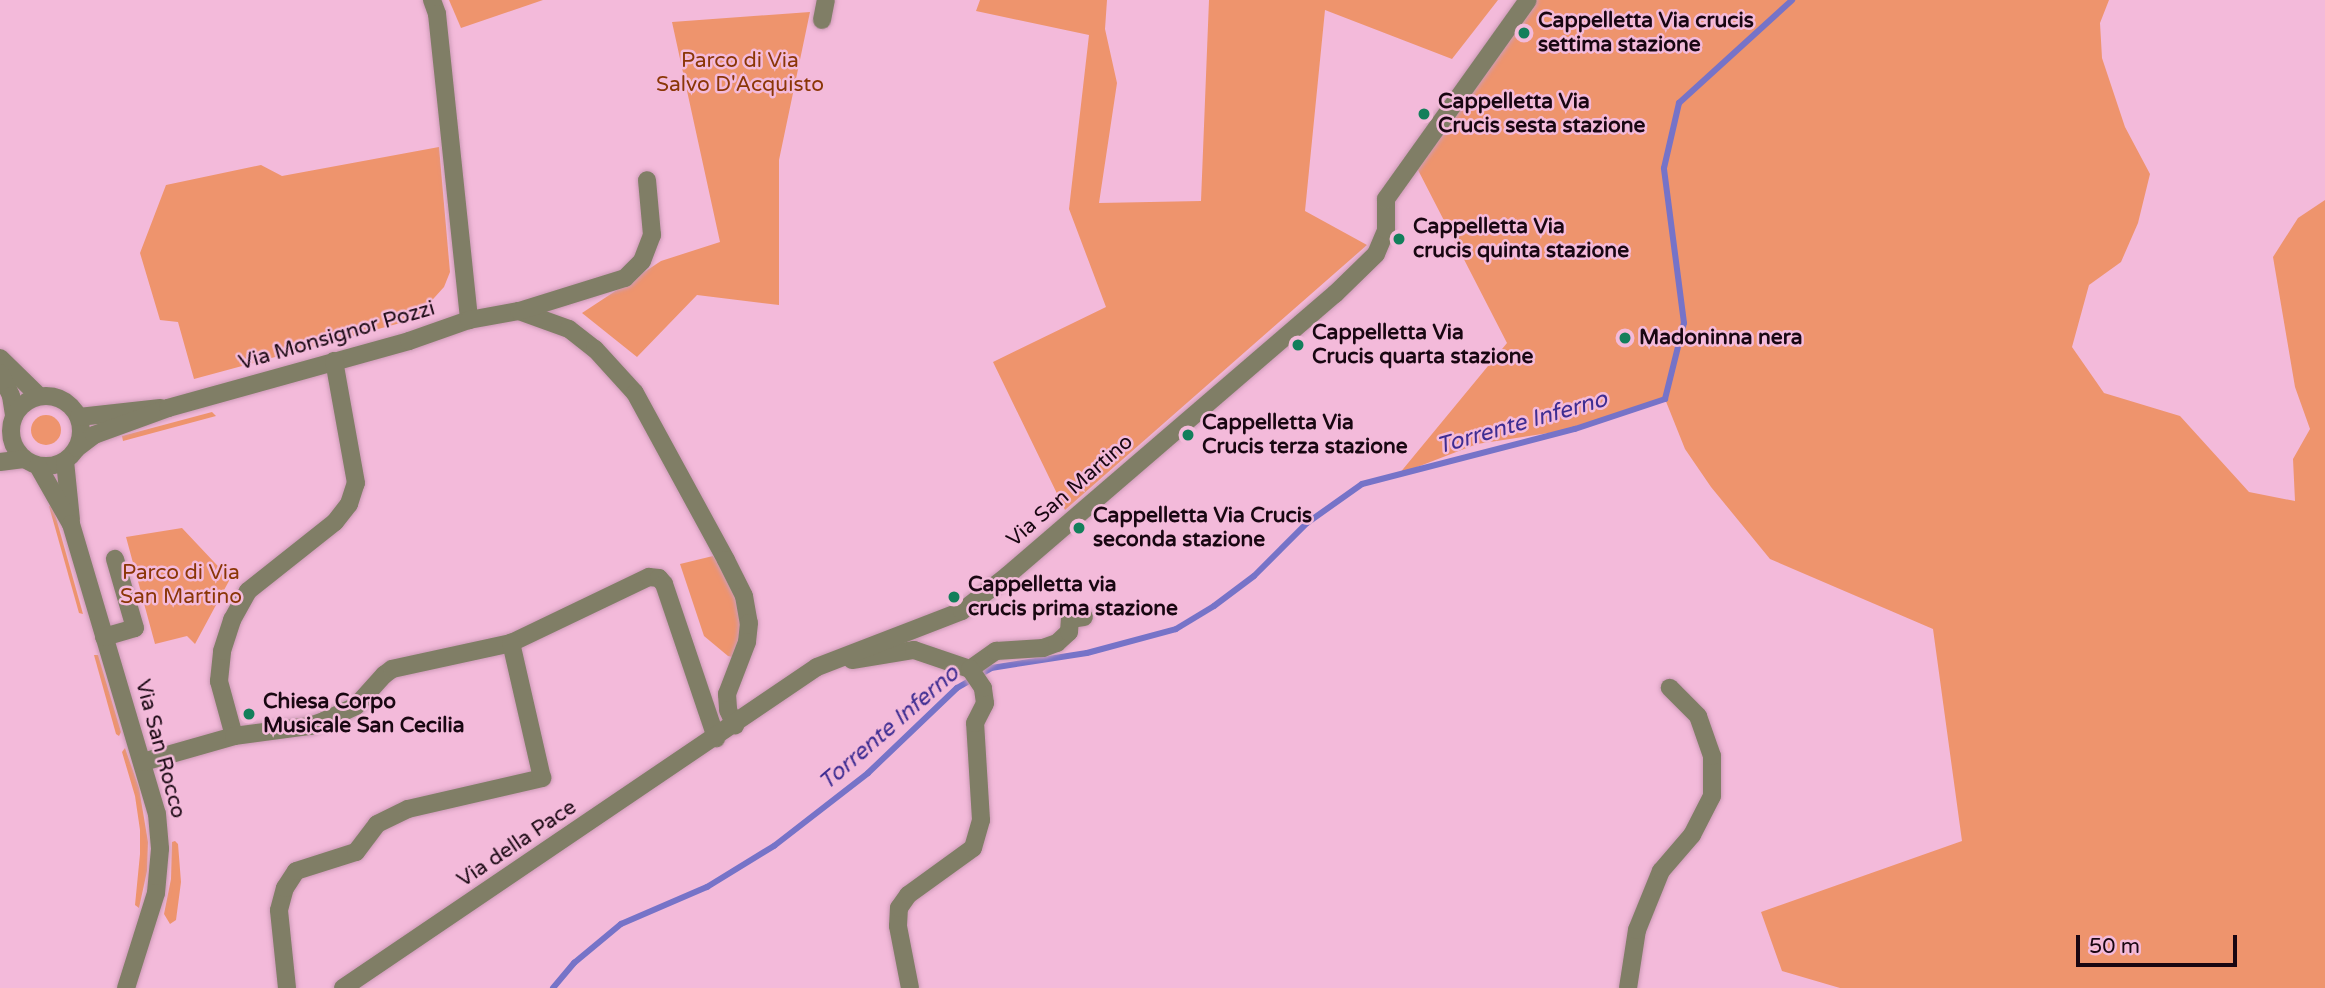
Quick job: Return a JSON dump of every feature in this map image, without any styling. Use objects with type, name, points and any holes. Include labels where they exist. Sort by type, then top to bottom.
[{"type":"street","points":[[432,0],[438,24],[469,320]]},
{"type":"street","points":[[822,20],[826,0]]},
{"type":"street","name":"Via San Martino","points":[[716,738],[817,667],[841,660],[962,611],[1335,294],[1377,254],[1386,229],[1386,198],[1528,0]]},
{"type":"street","name":"Via Monsignor Pozzi","points":[[167,408],[334,362],[469,320],[519,311],[625,278],[642,261],[652,235],[647,180]]},
{"type":"street","points":[[569,328],[568,308],[582,292]]},
{"type":"street","points":[[519,311],[569,328],[595,349],[635,393],[746,600],[748,634],[727,694],[728,710],[735,725]]},
{"type":"street","points":[[0,358],[38,396],[62,400],[79,417],[81,427],[71,455]]},
{"type":"street","points":[[234,736],[219,681],[222,651],[232,620],[248,590],[335,522],[349,504],[356,483],[334,362]]},
{"type":"street","points":[[0,373],[11,396],[8,428],[14,447],[31,463]]},
{"type":"street","points":[[8,428],[24,403],[38,396]]},
{"type":"street","points":[[79,417],[140,408],[167,408]]},
{"type":"street","points":[[0,462],[54,466],[94,435],[167,408]]},
{"type":"street","name":"Via San Rocco","points":[[71,455],[71,524],[157,814],[159,866],[152,910],[126,988]]},
{"type":"street","name":"Via San Rocco","points":[[31,463],[71,524]]},
{"type":"street","points":[[104,637],[135,628],[115,559]]},
{"type":"street","points":[[143,762],[234,736],[310,726],[356,706],[382,677],[393,669],[511,642],[649,577],[659,578],[664,584],[716,738]]},
{"type":"street","points":[[975,677],[996,651],[1043,648],[1057,643],[1069,632],[1070,619],[1084,617]]},
{"type":"street","points":[[287,988],[279,910],[285,888],[296,871],[356,852],[377,824],[408,809],[542,778],[511,642]]},
{"type":"street","points":[[841,660],[862,660],[914,650],[975,677],[985,703],[975,723],[981,812],[973,848],[908,895],[897,913],[910,988]]},
{"type":"street","points":[[1628,988],[1637,930],[1661,871],[1692,835],[1712,796],[1712,756],[1698,716],[1670,688]]},
{"type":"street","name":"Via della Pace","points":[[343,988],[716,738]]},
{"type":"green space","points":[[449,0],[543,0],[461,28]]},
{"type":"green space","points":[[980,0],[1107,0],[1105,29],[1117,83],[1099,203],[1201,201],[1209,0],[1498,0],[1452,59],[1325,10],[1305,211],[1367,245],[1065,510],[993,362],[1106,307],[1069,209],[1089,35],[976,11]]},
{"type":"green space","points":[[1534,0],[2109,0],[2100,23],[2102,58],[2125,127],[2150,174],[2138,223],[2121,262],[2089,285],[2072,347],[2104,393],[2180,416],[2249,492],[2295,501],[2293,459],[2310,429],[2295,387],[2273,257],[2298,218],[2325,200],[2325,988],[1840,988],[1782,971],[1761,912],[1962,841],[1933,629],[1770,559],[1711,487],[1685,449],[1665,399],[1575,429],[1477,444],[1399,474],[1507,343],[1417,168]]},
{"type":"green space","name":"Parco di Via Salvo D'Acquisto","points":[[810,12],[779,160],[779,305],[697,295],[637,357],[582,313],[661,261],[720,242],[672,22]]},
{"type":"green space","points":[[439,147],[450,272],[444,287],[415,319],[194,379],[178,322],[160,320],[140,253],[166,185],[261,165],[282,176]]},
{"type":"green space","points":[[212,412],[216,416],[123,441],[122,436]]},
{"type":"green space","points":[[46,415],[57,419],[61,430],[57,441],[46,445],[35,441],[31,430],[35,419]]},
{"type":"green space","points":[[49,506],[53,507],[83,614],[79,613]]},
{"type":"green space","name":"Parco di Via San Martino","points":[[182,528],[230,579],[195,644],[187,636],[155,644],[126,537]]},
{"type":"green space","points":[[713,556],[744,596],[741,659],[728,656],[704,636],[680,564]]},
{"type":"green space","points":[[94,655],[98,655],[121,732],[119,736],[116,734]]},
{"type":"green space","points":[[125,748],[139,788],[148,842],[147,871],[139,908],[135,905],[140,830],[135,796],[122,752]]},
{"type":"green space","points":[[172,842],[178,844],[181,882],[176,920],[170,924],[164,914],[171,879]]},
{"type":"waterway","name":"Torrente Inferno","points":[[553,988],[574,963],[621,924],[707,887],[774,846],[868,773],[957,688],[991,668],[1087,653],[1176,629],[1214,606],[1254,576],[1307,523],[1362,484],[1575,429],[1665,399],[1684,323],[1664,168],[1679,103],[1792,0]]},
{"type":"place","name":"Cappelletta Via crucis settima stazione","points":[[1524,33]]},
{"type":"place","name":"Cappelletta Via Crucis sesta stazione","points":[[1424,114]]},
{"type":"place","name":"Cappelletta Via crucis quinta stazione","points":[[1399,239]]},
{"type":"place","name":"Madoninna nera","points":[[1625,338]]},
{"type":"place","name":"Cappelletta Via Crucis quarta stazione","points":[[1298,345]]},
{"type":"place","name":"Cappelletta Via Crucis terza stazione","points":[[1188,435]]},
{"type":"place","name":"Cappelletta Via Crucis seconda stazione","points":[[1079,528]]},
{"type":"place","name":"Cappelletta via crucis prima stazione","points":[[954,597]]},
{"type":"place","name":"Chiesa Corpo Musicale San Cecilia","points":[[249,714]]}]
